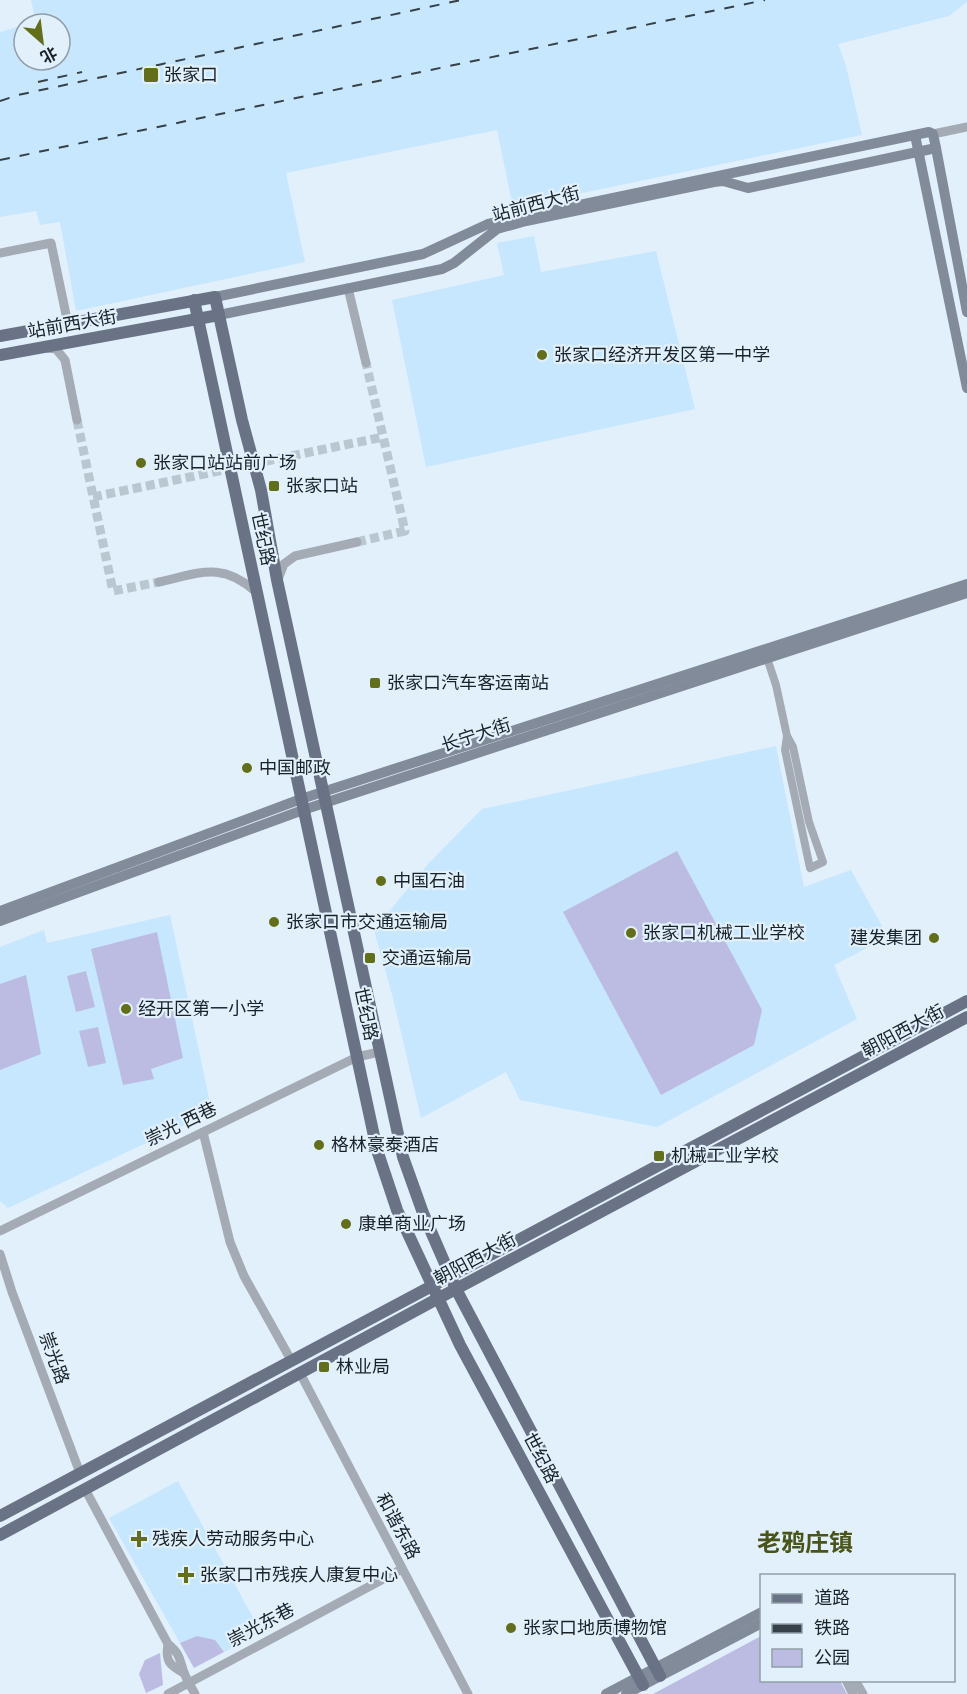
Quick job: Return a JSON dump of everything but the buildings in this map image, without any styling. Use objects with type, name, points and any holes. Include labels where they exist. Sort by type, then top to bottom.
[{"type":"main road","name":"站前西大街","points":[[0,355],[219,315],[442,269],[454,263],[497,230],[525,219],[929,132],[933,135]]},
{"type":"main road","points":[[915,135],[967,387]]},
{"type":"main road","points":[[933,135],[967,312]]},
{"type":"main road","name":"站前西大街","points":[[0,336],[215,297],[423,254],[481,227],[714,182],[723,181],[748,188],[936,148]]},
{"type":"main road","name":"世纪路","points":[[215,297],[241,416],[261,490],[280,593],[403,1157],[419,1203],[456,1289],[658,1671]]},
{"type":"main road","name":"世纪路","points":[[194,300],[377,1150],[386,1178],[397,1210],[460,1345],[641,1681]]},
{"type":"main road","points":[[220,420],[241,416]]},
{"type":"main road","name":"长宁大街","points":[[324,798],[967,584]]},
{"type":"main road","points":[[258,598],[280,593]]},
{"type":"main road","name":"长宁大街","points":[[0,911],[302,805],[967,593]]},
{"type":"main road","name":"长宁大街","points":[[0,921],[302,805]]},
{"type":"main road","name":"朝阳西大街","points":[[0,1516],[967,1001]]},
{"type":"main road","name":"朝阳西大街","points":[[0,1535],[967,1017]]},
{"type":"main road","points":[[606,1694],[641,1681],[760,1613]]},
{"type":"main road","points":[[658,1671],[760,1624]]},
{"type":"main road","points":[[626,1694],[641,1681]]},
{"type":"street","name":"站前西大街","points":[[933,135],[967,127]]},
{"type":"street","points":[[0,253],[51,243],[68,324]]},
{"type":"street","points":[[348,288],[366,363]]},
{"type":"street","points":[[45,347],[56,349],[65,360],[77,420]]},
{"type":"street","points":[[280,593],[280,570],[295,556],[357,542]]},
{"type":"street","points":[[159,582],[205,572],[222,572],[235,576],[258,598]]},
{"type":"street","points":[[767,658],[777,685],[787,736],[793,747],[809,822],[823,862],[810,868],[785,750],[787,736]]},
{"type":"street","name":"崇光 西巷","points":[[0,1231],[357,1057],[379,1053]]},
{"type":"street","points":[[202,1132],[230,1242],[244,1276],[291,1360]]},
{"type":"street","name":"崇光路","points":[[0,1254],[80,1473]]},
{"type":"street","name":"和谐东路","points":[[300,1373],[468,1694]]},
{"type":"street","points":[[85,1489],[168,1644],[176,1650],[183,1663],[184,1672],[195,1694]]},
{"type":"street","name":"崇光东巷","points":[[168,1694],[402,1569]]},
{"type":"shaded area","points":[[31,0],[967,0],[949,16],[838,44],[846,66],[862,135],[539,202],[514,212],[497,130],[286,173],[305,262],[76,311],[60,222],[40,225],[36,211],[0,217],[0,32],[12,28],[12,72],[72,72],[72,12],[34,12]]},
{"type":"shaded area","name":"张家口经济开发区第一中学","points":[[534,236],[541,272],[656,251],[695,409],[426,467],[392,300],[504,275],[497,243]]},
{"type":"shaded area","name":"张家口机械工业学校","points":[[776,746],[804,887],[851,870],[888,937],[834,965],[857,1019],[657,1127],[520,1100],[506,1072],[421,1118],[393,998],[374,930],[428,864],[482,809]]},
{"type":"shaded area","name":"经开区第一小学","points":[[170,915],[212,1112],[8,1208],[0,1201],[0,947],[44,930],[47,943]]},
{"type":"shaded area","name":"张家口市残疾人康复中心","points":[[178,1481],[261,1632],[224,1652],[215,1641],[197,1636],[180,1643],[109,1518]]},
{"type":"green space","points":[[677,851],[762,1010],[754,1045],[661,1095],[563,912]]},
{"type":"green space","points":[[157,932],[183,1058],[151,1069],[154,1079],[123,1085],[91,949]]},
{"type":"green space","points":[[86,971],[95,1007],[76,1012],[67,976]]},
{"type":"green space","points":[[26,975],[41,1054],[0,1070],[0,984]]},
{"type":"green space","points":[[98,1027],[106,1063],[88,1067],[79,1031]]},
{"type":"green space","points":[[197,1636],[215,1640],[224,1652],[194,1668],[180,1643]]},
{"type":"green space","points":[[760,1637],[760,1682],[841,1682],[847,1694],[653,1694]]},
{"type":"green space","points":[[160,1653],[163,1685],[146,1693],[139,1674],[145,1660]]},
{"type":"tunnel","points":[[357,542],[405,531],[366,363]]},
{"type":"tunnel","points":[[77,420],[113,591],[159,582]]},
{"type":"tunnel","points":[[93,497],[383,437]]},
{"type":"railway","points":[[0,101],[18,95],[461,0]]},
{"type":"railway","points":[[0,160],[765,0]]},
{"type":"railway","points":[[38,82],[82,72]]},
{"type":"place","name":"张家口","points":[[151,75]]},
{"type":"place","name":"张家口经济开发区第一中学","points":[[542,355]]},
{"type":"place","name":"张家口站站前广场","points":[[141,463]]},
{"type":"place","name":"张家口站","points":[[274,486]]},
{"type":"place","name":"张家口汽车客运南站","points":[[375,683]]},
{"type":"place","name":"中国邮政","points":[[247,768]]},
{"type":"place","name":"中国石油","points":[[381,881]]},
{"type":"place","name":"张家口市交通运输局","points":[[274,922]]},
{"type":"place","name":"张家口机械工业学校","points":[[631,933]]},
{"type":"place","name":"建发集团","points":[[934,938]]},
{"type":"place","name":"交通运输局","points":[[370,958]]},
{"type":"place","name":"经开区第一小学","points":[[126,1009]]},
{"type":"place","name":"格林豪泰酒店","points":[[319,1145]]},
{"type":"place","name":"机械工业学校","points":[[659,1156]]},
{"type":"place","name":"康单商业广场","points":[[346,1224]]},
{"type":"place","name":"林业局","points":[[324,1367]]},
{"type":"place","name":"残疾人劳动服务中心","points":[[139,1539]]},
{"type":"place","name":"张家口市残疾人康复中心","points":[[186,1575]]},
{"type":"place","name":"张家口地质博物馆","points":[[511,1628]]},
{"type":"district","name":"老鸦庄镇","points":[[805,1543]]}]
